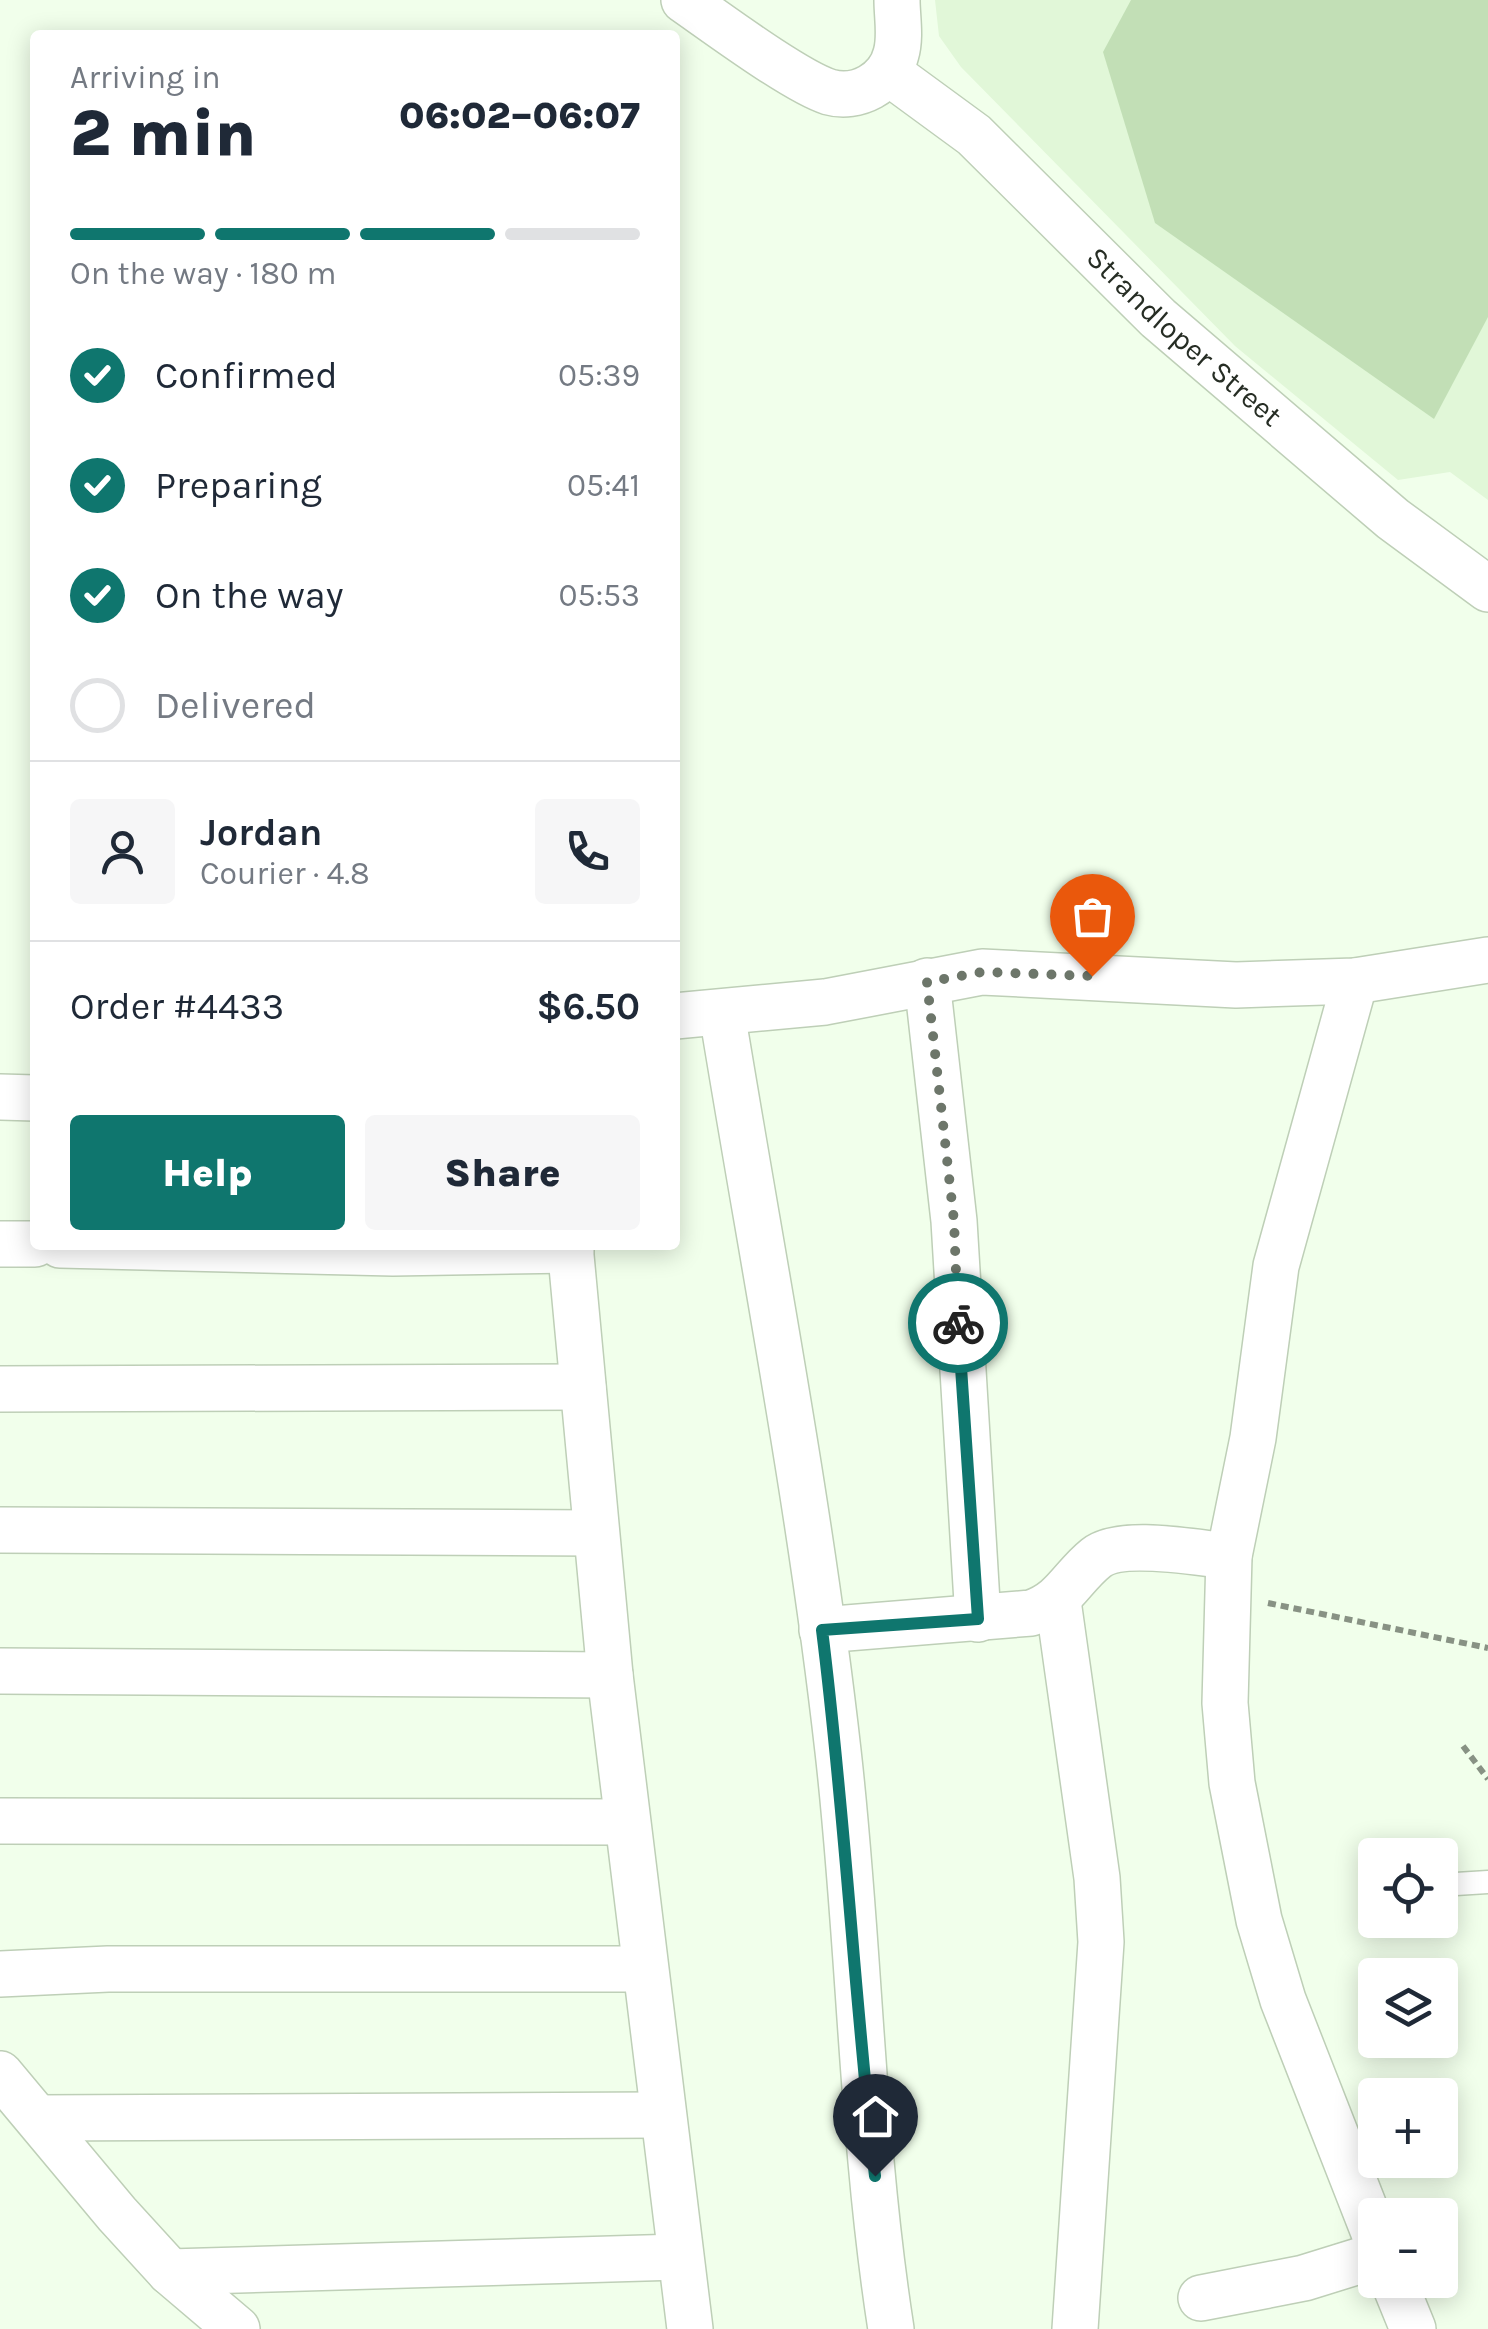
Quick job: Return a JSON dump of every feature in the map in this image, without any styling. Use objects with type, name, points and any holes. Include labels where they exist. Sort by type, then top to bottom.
[{"type":"street","points":[[684,0],[830,92],[864,90],[890,68],[898,41],[897,0]]},
{"type":"street","name":"Strandloper Street","points":[[890,68],[974,135],[1187,344],[1393,520],[1488,589]]},
{"type":"street","points":[[680,1016],[884,994],[982,972],[1236,985],[1355,981],[1488,960]]},
{"type":"street","points":[[1355,981],[1276,1266],[1228,1575],[1226,1703],[1244,1856],[1283,2000],[1361,2198]]},
{"type":"street","points":[[927,982],[954,1221],[978,1619]]},
{"type":"street","points":[[722,1013],[822,1630],[845,1815],[859,2039],[890,2329]]},
{"type":"street","points":[[0,1097],[30,1098]]},
{"type":"street","points":[[0,1244],[30,1244]]},
{"type":"street","points":[[268,1250],[482,1250]]},
{"type":"street","points":[[571,1250],[594,1533],[660,2115],[690,2329]]},
{"type":"street","points":[[0,1389],[583,1387]]},
{"type":"street","points":[[0,1530],[594,1533]]},
{"type":"street","points":[[822,1630],[1031,1612],[1058,1601],[1088,1565],[1109,1550],[1228,1575]]},
{"type":"street","points":[[1058,1601],[1097,1878],[1101,1942],[1075,2329]]},
{"type":"street","points":[[0,1671],[610,1675]]},
{"type":"street","points":[[0,1820],[626,1822]]},
{"type":"street","points":[[0,1974],[108,1968],[643,1969]]},
{"type":"street","points":[[0,2074],[170,2272],[237,2329]]},
{"type":"street","points":[[38,2118],[660,2115]]},
{"type":"street","points":[[170,2272],[678,2257]]},
{"type":"street","points":[[1202,2298],[1304,2278],[1358,2261]]},
{"type":"street","points":[[1400,2298],[1413,2329]]},
{"type":"lane","points":[[1458,1883],[1488,1882]]},
{"type":"path","points":[[1228,1575],[1488,1648]]},
{"type":"path","points":[[1463,1746],[1488,1779]]},
{"type":"shaded area","points":[[935,0],[1488,0],[1488,500],[1450,472],[1398,480],[1235,346],[961,67],[939,36]]},
{"type":"shaded area","points":[[1131,0],[1488,0],[1488,317],[1434,419],[1155,223],[1103,52]]},
{"type":"way so far","points":[[958,1323],[954,1221],[927,982],[982,972],[1092,976]]},
{"type":"route","points":[[875,2176],[859,2039],[846,1831],[822,1630],[978,1619],[958,1323]]}]
